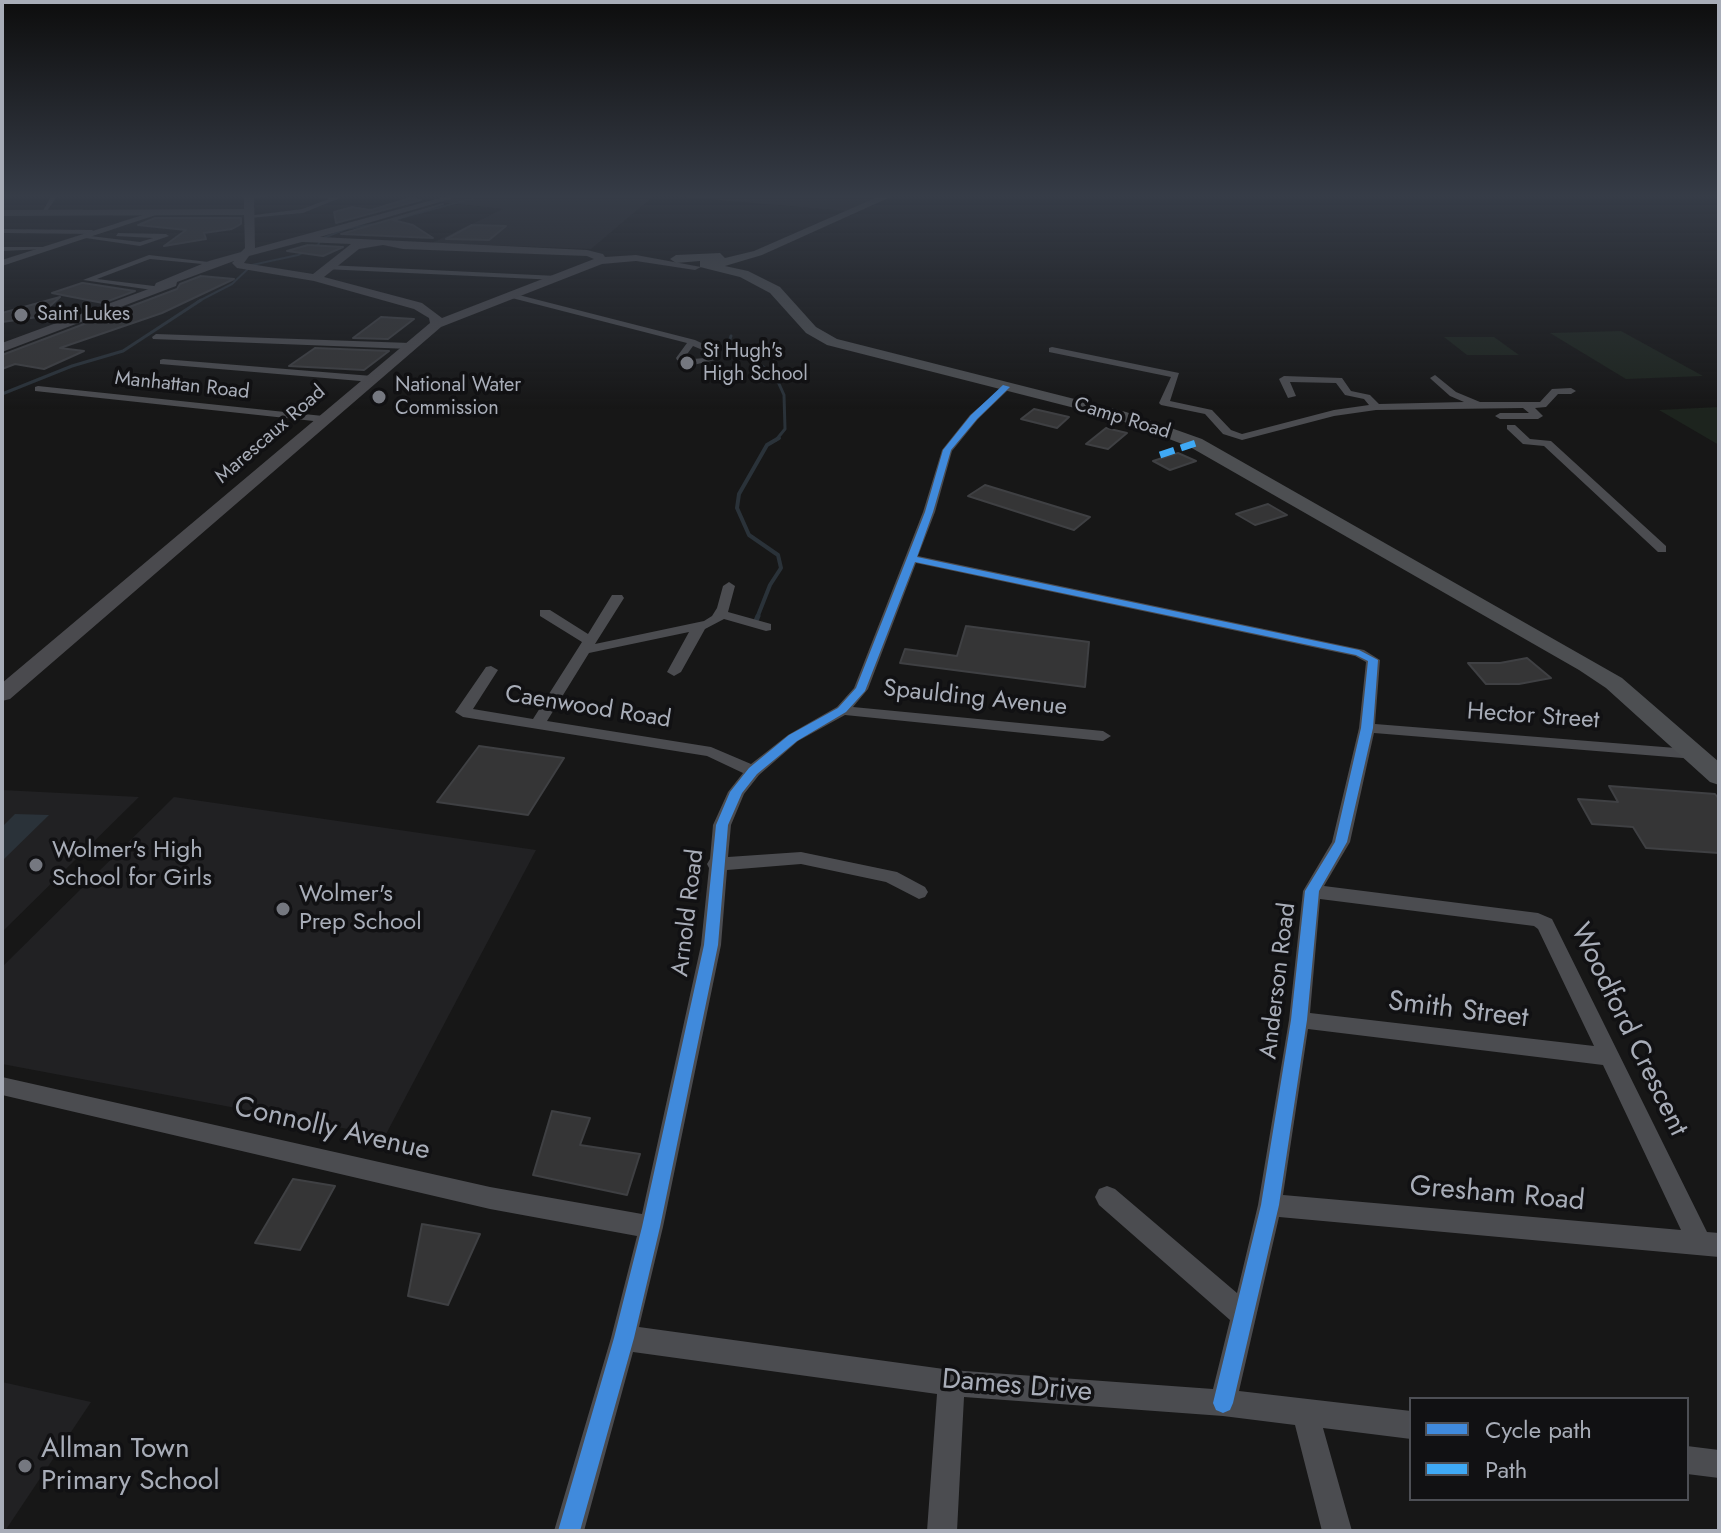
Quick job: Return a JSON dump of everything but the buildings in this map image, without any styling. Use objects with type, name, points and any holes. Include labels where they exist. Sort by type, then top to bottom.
[{"type":"main road","points":[[2,348],[211,267]]},
{"type":"main road","points":[[259,267],[315,278],[432,317]]},
{"type":"main road","points":[[315,278],[327,267]]},
{"type":"main road","name":"Marescaux Road","points":[[2,694],[410,346],[432,317],[511,295],[586,267]]},
{"type":"main road","name":"Camp Road","points":[[705,267],[746,276],[775,290],[820,337],[877,355],[1153,425],[1196,443],[1484,605],[1614,683],[1719,776]]},
{"type":"main road","points":[[741,267],[746,276]]},
{"type":"main road","name":"Camp Road","points":[[1484,605],[1554,635],[1622,675],[1719,754]]},
{"type":"street","points":[[123,267],[87,280],[159,289]]},
{"type":"street","points":[[327,267],[557,278]]},
{"type":"street","points":[[511,295],[692,342]]},
{"type":"street","points":[[156,337],[410,346]]},
{"type":"street","points":[[1052,350],[1176,375],[1164,403],[1208,412],[1227,432],[1242,437],[1334,413],[1376,407],[1543,405],[1555,391],[1571,391]]},
{"type":"street","points":[[163,362],[372,379]]},
{"type":"street","points":[[1435,378],[1453,394],[1479,405]]},
{"type":"street","points":[[1291,396],[1284,379],[1339,380],[1348,393],[1367,397],[1376,407]]},
{"type":"street","name":"Arnold Road","points":[[569,1531],[624,1338],[651,1227],[711,945],[716,864],[722,825],[736,792],[753,771],[793,738],[842,710],[861,689],[947,450],[974,417],[1006,387]]},
{"type":"street","name":"Manhattan Road","points":[[38,389],[323,419]]},
{"type":"street","points":[[1500,416],[1538,416],[1526,405]]},
{"type":"street","points":[[1511,427],[1527,442],[1547,443],[1662,549]]},
{"type":"street","name":"Anderson Road","points":[[910,558],[1363,654],[1374,662],[1367,728],[1341,842],[1312,891],[1299,1020],[1270,1205],[1223,1403]]},
{"type":"street","points":[[545,613],[587,646],[699,627],[717,619],[729,586]]},
{"type":"street","points":[[538,723],[617,598]]},
{"type":"street","points":[[720,614],[766,627]]},
{"type":"street","points":[[674,672],[699,627]]},
{"type":"street","name":"Caenwood Road","points":[[491,670],[463,712],[711,752],[753,771]]},
{"type":"street","name":"Spaulding Avenue","points":[[842,710],[1103,736]]},
{"type":"street","name":"Hector Street","points":[[1367,728],[1695,754]]},
{"type":"street","points":[[716,864],[801,858],[891,877],[919,892]]},
{"type":"street","name":"Woodford Crescent","points":[[1312,891],[1541,922],[1710,1244]]},
{"type":"street","name":"Smith Street","points":[[1299,1020],[1611,1057]]},
{"type":"street","name":"Connolly Avenue","points":[[2,1086],[490,1198],[651,1227]]},
{"type":"street","points":[[1107,1197],[1244,1316]]},
{"type":"street","name":"Gresham Road","points":[[1270,1205],[1710,1244]]},
{"type":"street","name":"Dames Drive","points":[[624,1338],[951,1383],[1223,1403],[1409,1425]]},
{"type":"street","points":[[942,1531],[951,1383]]},
{"type":"street","points":[[1305,1412],[1337,1531]]},
{"type":"street","points":[[1689,1460],[1719,1464]]},
{"type":"shaded area","points":[[1621,331],[1703,376],[1626,379],[1550,333]]},
{"type":"shaded area","points":[[1444,337],[1494,337],[1519,355],[1467,355]]},
{"type":"shaded area","points":[[1719,407],[1719,445],[1659,410]]},
{"type":"shaded area","name":"Wolmer's High School for Girls","points":[[2,790],[139,797],[2,932]]},
{"type":"shaded area","name":"Wolmer's Prep School","points":[[174,797],[536,850],[385,1136],[2,1064],[2,967]]},
{"type":"shaded area","points":[[15,814],[49,815],[2,861],[2,827]]},
{"type":"shaded area","name":"Allman Town Primary School","points":[[2,1382],[91,1402],[5,1531],[2,1531]]},
{"type":"waterway","points":[[197,302],[232,284],[250,267]]},
{"type":"waterway","points":[[2,394],[72,366],[123,351],[201,300]]},
{"type":"waterway","points":[[731,336],[729,342],[734,347],[775,375],[784,395],[785,429],[776,440]]},
{"type":"waterway","points":[[757,618],[770,585],[781,568],[778,555],[749,535],[737,508],[739,494],[767,445],[776,440]]},
{"type":"waterway","points":[[755,623],[758,616]]},
{"type":"marked path","points":[[1160,455],[1196,443]]},
{"type":"cycle path","points":[[569,1531],[624,1338],[651,1227],[711,945],[722,825],[736,792],[753,771],[793,738],[842,710],[861,689],[929,512],[947,450],[974,417],[1006,387]]},
{"type":"cycle path","points":[[910,558],[1359,653],[1373,660],[1367,728],[1341,842],[1312,891],[1299,1020],[1270,1205],[1223,1403]]},
{"type":"place","name":"Saint Lukes","points":[[21,315]]},
{"type":"place","name":"St Hugh's High School","points":[[687,363]]},
{"type":"place","name":"National Water Commission","points":[[379,397]]},
{"type":"place","name":"Wolmer's High School for Girls","points":[[36,865]]},
{"type":"place","name":"Wolmer's Prep School","points":[[283,909]]},
{"type":"place","name":"Allman Town Primary School","points":[[25,1466]]}]
